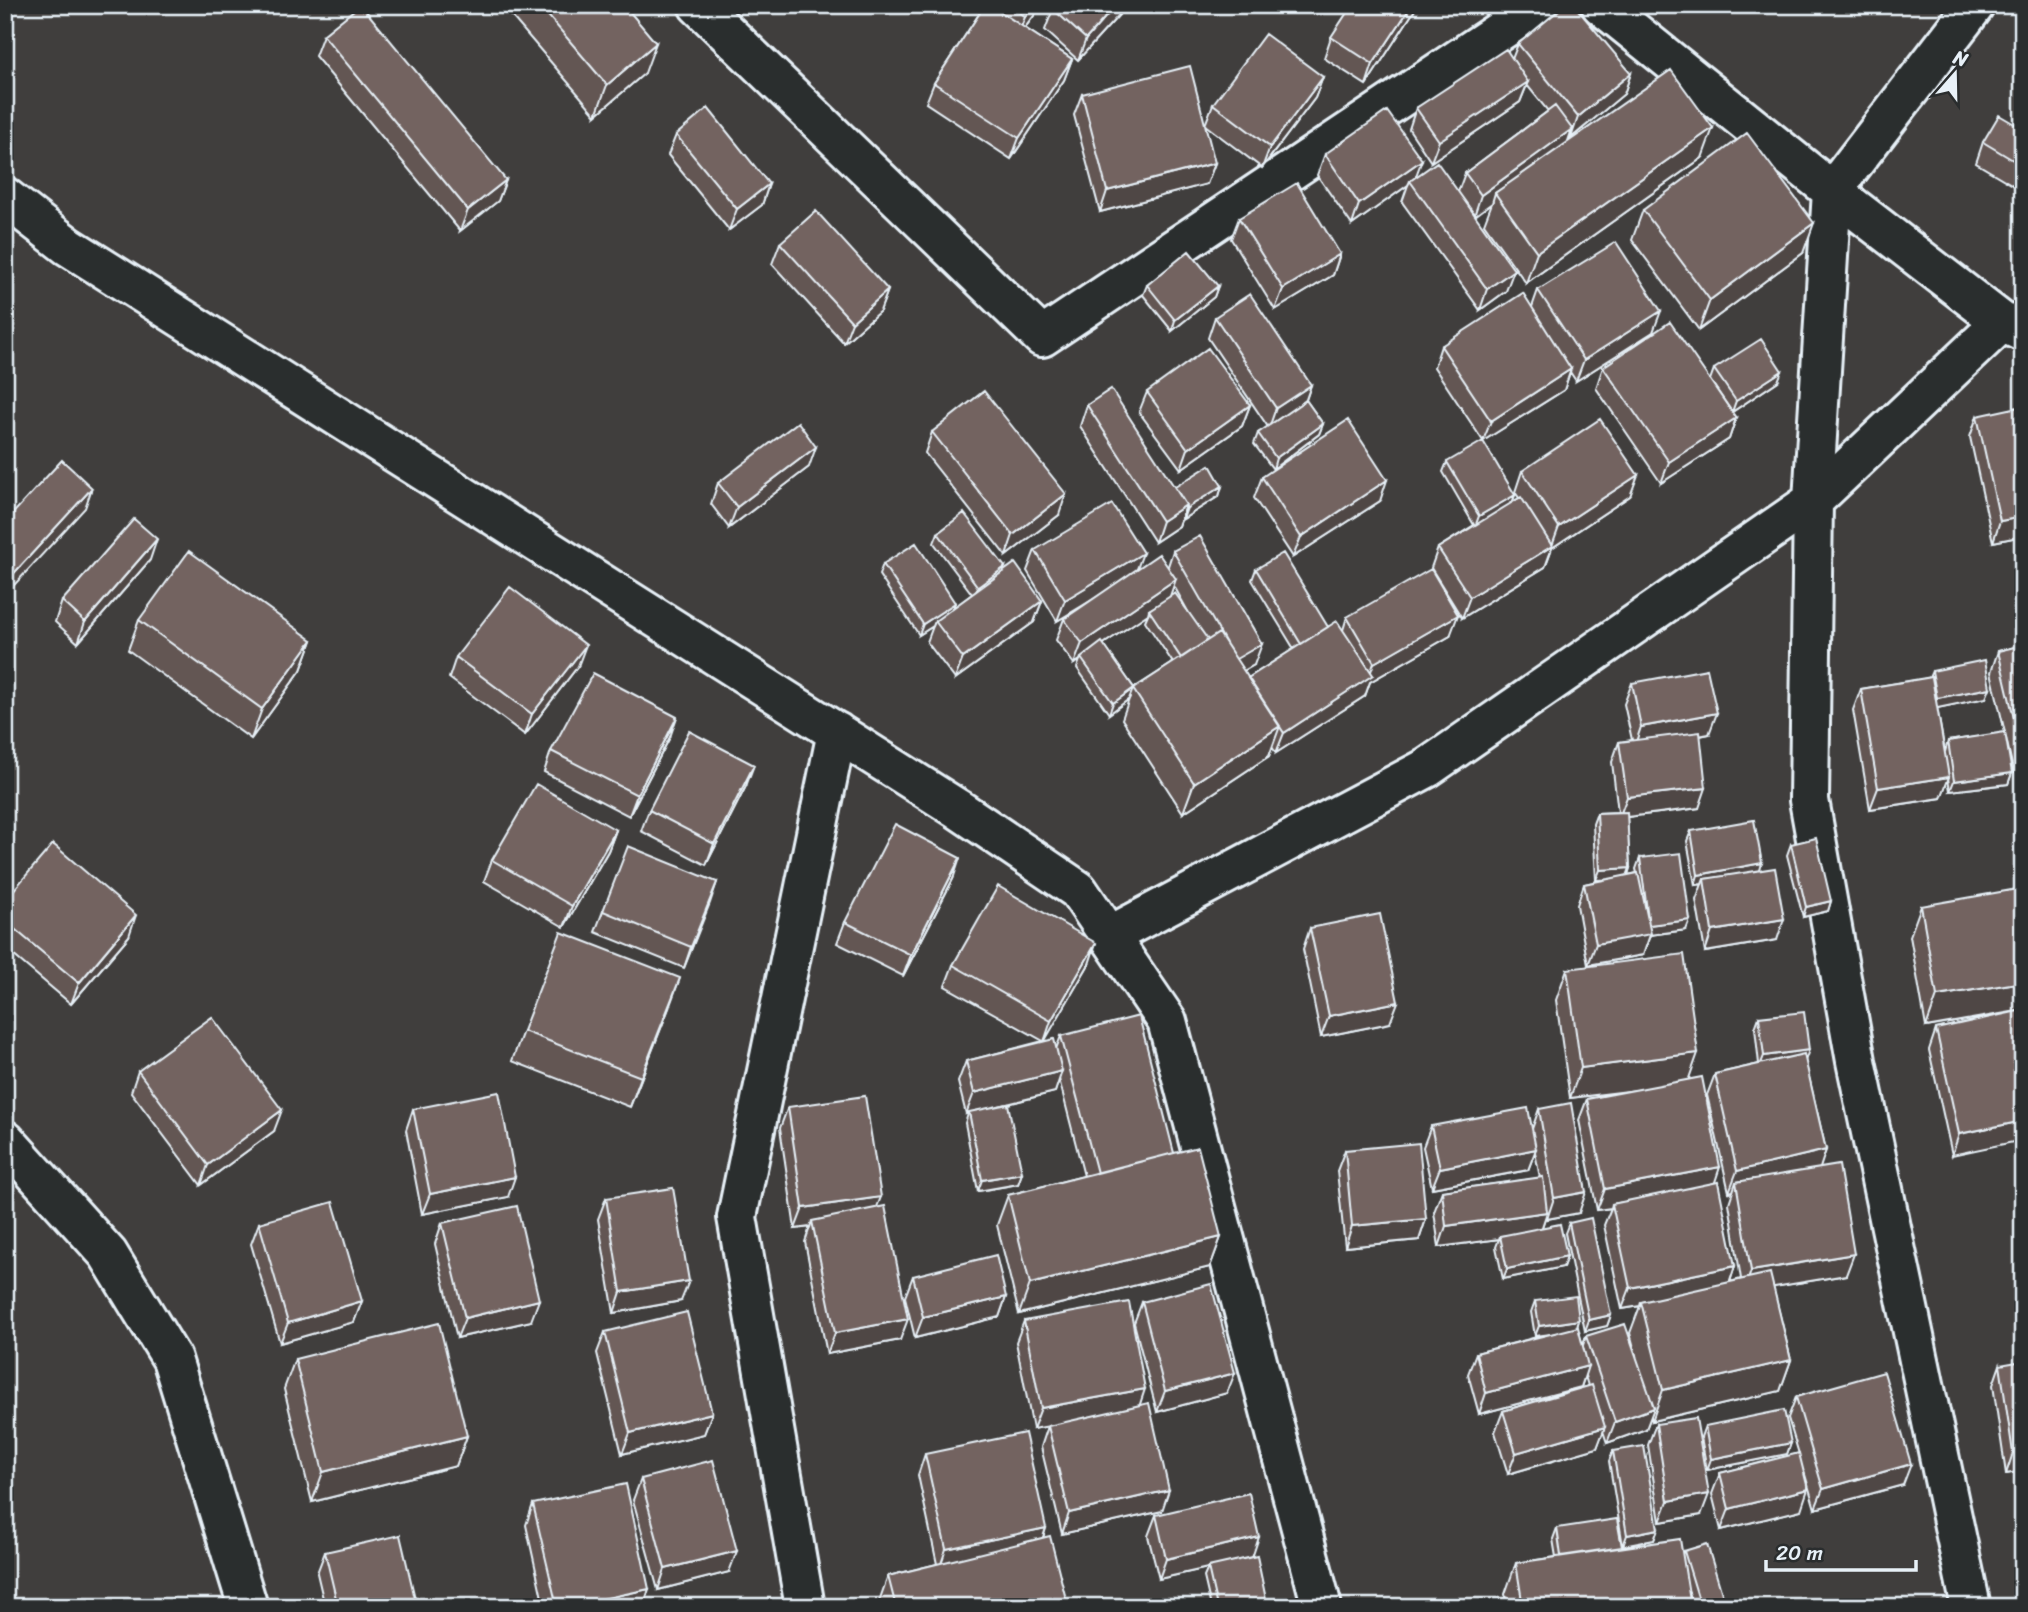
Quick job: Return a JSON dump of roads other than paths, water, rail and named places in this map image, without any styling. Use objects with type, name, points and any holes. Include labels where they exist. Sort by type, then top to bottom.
[{"type":"street","points":[[698,5],[1042,337],[1539,5]]},
{"type":"street","points":[[1109,936],[1427,768],[1812,501],[2013,327],[1832,191],[1601,5]]},
{"type":"street","points":[[1971,1607],[1856,1060],[1809,800],[1812,501],[1832,191],[1975,5]]},
{"type":"street","points":[[5,197],[68,246],[958,808],[1078,890],[1167,1021],[1322,1607]]},
{"type":"street","points":[[805,1607],[737,1217],[837,732]]},
{"type":"street","points":[[5,1140],[108,1254],[172,1359],[248,1607]]}]
